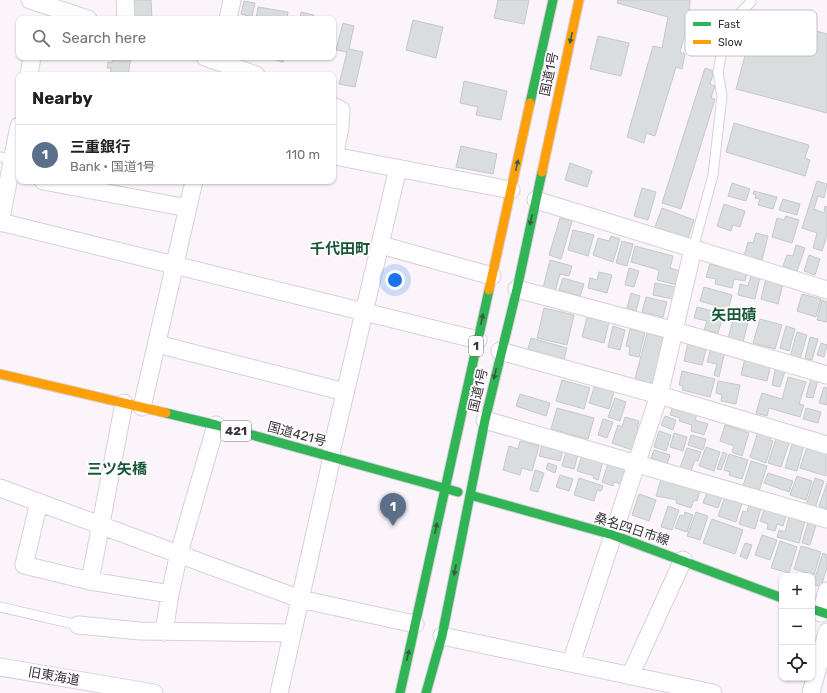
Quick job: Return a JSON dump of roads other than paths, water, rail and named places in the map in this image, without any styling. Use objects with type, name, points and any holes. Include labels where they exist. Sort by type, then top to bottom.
[{"type":"main road","name":"国道1号","points":[[400,693],[553,0]]},
{"type":"main road","name":"国道1号","points":[[426,693],[442,636],[485,420],[500,351],[517,289],[579,0]]},
{"type":"main road","name":"国道421号","points":[[0,374],[216,425],[470,495]]},
{"type":"main road","name":"桑名四日市線","points":[[470,495],[613,535],[779,597]]},
{"type":"street","points":[[125,0],[126,16]]},
{"type":"street","points":[[229,16],[232,0]]},
{"type":"street","points":[[39,6],[77,16]]},
{"type":"street","points":[[30,72],[32,60]]},
{"type":"street","points":[[215,63],[246,72]]},
{"type":"street","points":[[336,108],[341,110],[340,128],[336,147]]},
{"type":"street","points":[[16,140],[0,222],[478,340]]},
{"type":"street","points":[[336,156],[511,190]]},
{"type":"street","points":[[280,693],[331,457],[398,168]]},
{"type":"street","points":[[59,184],[188,208]]},
{"type":"street","points":[[142,408],[193,184]]},
{"type":"street","points":[[536,200],[827,290]]},
{"type":"street","points":[[381,246],[492,276]]},
{"type":"street","points":[[571,663],[659,395],[693,249]]},
{"type":"street","points":[[517,289],[675,331],[827,375]]},
{"type":"street","points":[[157,344],[346,392]]},
{"type":"street","points":[[500,351],[659,395],[827,445]]},
{"type":"street","points":[[90,581],[124,403]]},
{"type":"street","points":[[485,420],[638,462],[827,519]]},
{"type":"street","points":[[164,632],[179,553],[216,425]]},
{"type":"street","points":[[0,488],[300,599],[415,624]]},
{"type":"street","points":[[40,502],[24,565],[90,581],[170,594]]},
{"type":"street","points":[[630,676],[683,560]]},
{"type":"street","points":[[820,612],[827,591]]},
{"type":"street","points":[[78,625],[140,632],[292,633]]},
{"type":"street","points":[[811,693],[827,632]]},
{"type":"street","points":[[442,636],[712,693]]},
{"type":"street","name":"旧東海道","points":[[0,667],[154,693]]},
{"type":"lane","points":[[743,10],[751,2]]},
{"type":"lane","points":[[693,249],[713,175],[722,96],[718,72],[721,56]]},
{"type":"lane","points":[[0,607],[78,625]]},
{"type":"place","name":"三重銀行","points":[[393,526]]},
{"type":"district","name":"千代田町","points":[[340,249]]},
{"type":"district","name":"矢田磧","points":[[734,315]]},
{"type":"district","name":"三ツ矢橋","points":[[117,469]]}]
